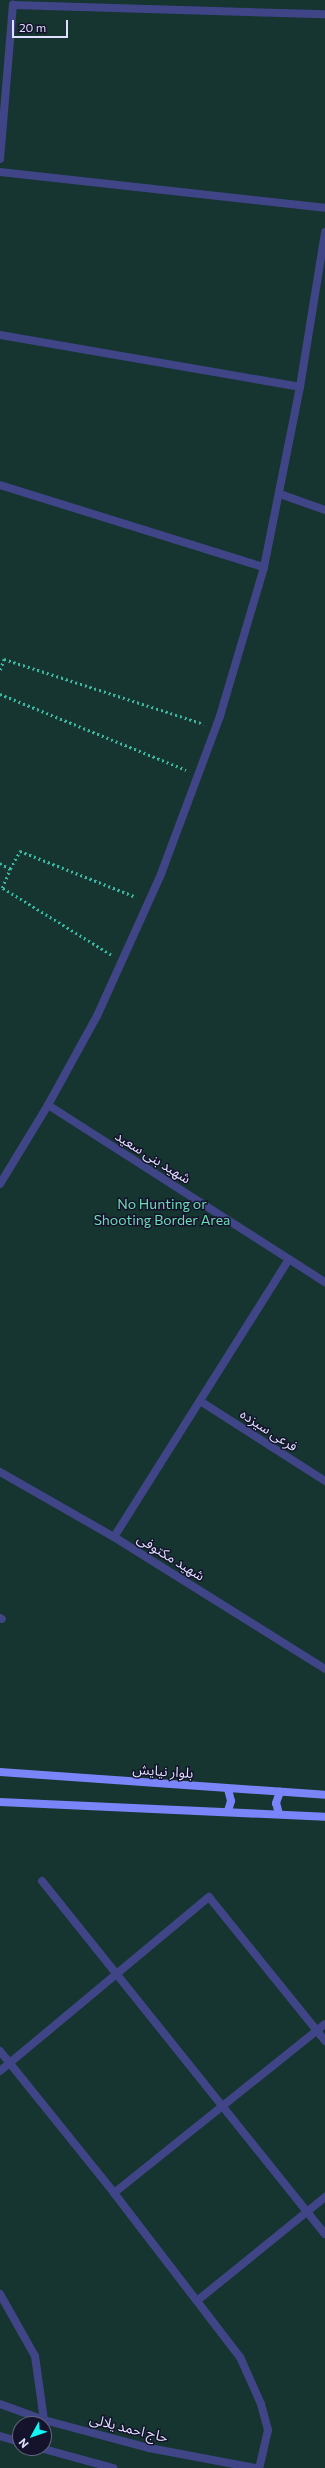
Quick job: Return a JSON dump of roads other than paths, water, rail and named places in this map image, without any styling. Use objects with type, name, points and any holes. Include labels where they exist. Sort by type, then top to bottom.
[{"type":"main road","name":"بلوار نیایش","points":[[0,1772],[325,1795]]},
{"type":"main road","points":[[228,1789],[231,1801],[228,1812]]},
{"type":"main road","points":[[279,1814],[276,1803],[280,1792]]},
{"type":"main road","points":[[0,1802],[325,1817]]},
{"type":"street","points":[[0,159],[12,2],[325,14]]},
{"type":"street","points":[[0,172],[325,208]]},
{"type":"street","points":[[0,1184],[48,1105],[97,1016],[161,874],[215,728],[264,567],[280,494],[300,387],[324,251],[325,232]]},
{"type":"street","points":[[0,335],[300,387]]},
{"type":"street","points":[[0,485],[264,567]]},
{"type":"street","points":[[280,494],[325,510]]},
{"type":"street","name":"شهید بنی سعید","points":[[48,1105],[325,1282]]},
{"type":"street","points":[[114,1537],[289,1259]]},
{"type":"street","name":"فرعی سیزده","points":[[200,1401],[325,1481]]},
{"type":"street","name":"شهید مکتوفی","points":[[0,1472],[114,1537],[325,1669]]},
{"type":"street","points":[[42,1881],[325,2234]]},
{"type":"street","points":[[0,2071],[209,1897],[325,2041]]},
{"type":"street","points":[[114,2193],[325,2024]]},
{"type":"street","points":[[0,2051],[198,2300],[240,2357],[261,2404],[268,2430],[259,2468]]},
{"type":"street","points":[[198,2300],[325,2197]]},
{"type":"street","points":[[0,2294],[35,2356],[43,2416]]},
{"type":"street","name":"حاج احمد یلالی","points":[[0,2404],[33,2416]]},
{"type":"street","name":"حاج احمد یلالی","points":[[52,2422],[149,2448],[255,2468]]},
{"type":"street","points":[[0,2436],[12,2440]]},
{"type":"street","points":[[52,2451],[113,2468]]},
{"type":"park label","name":"No Hunting or Shooting Border Area","points":[[162,1212]]}]
